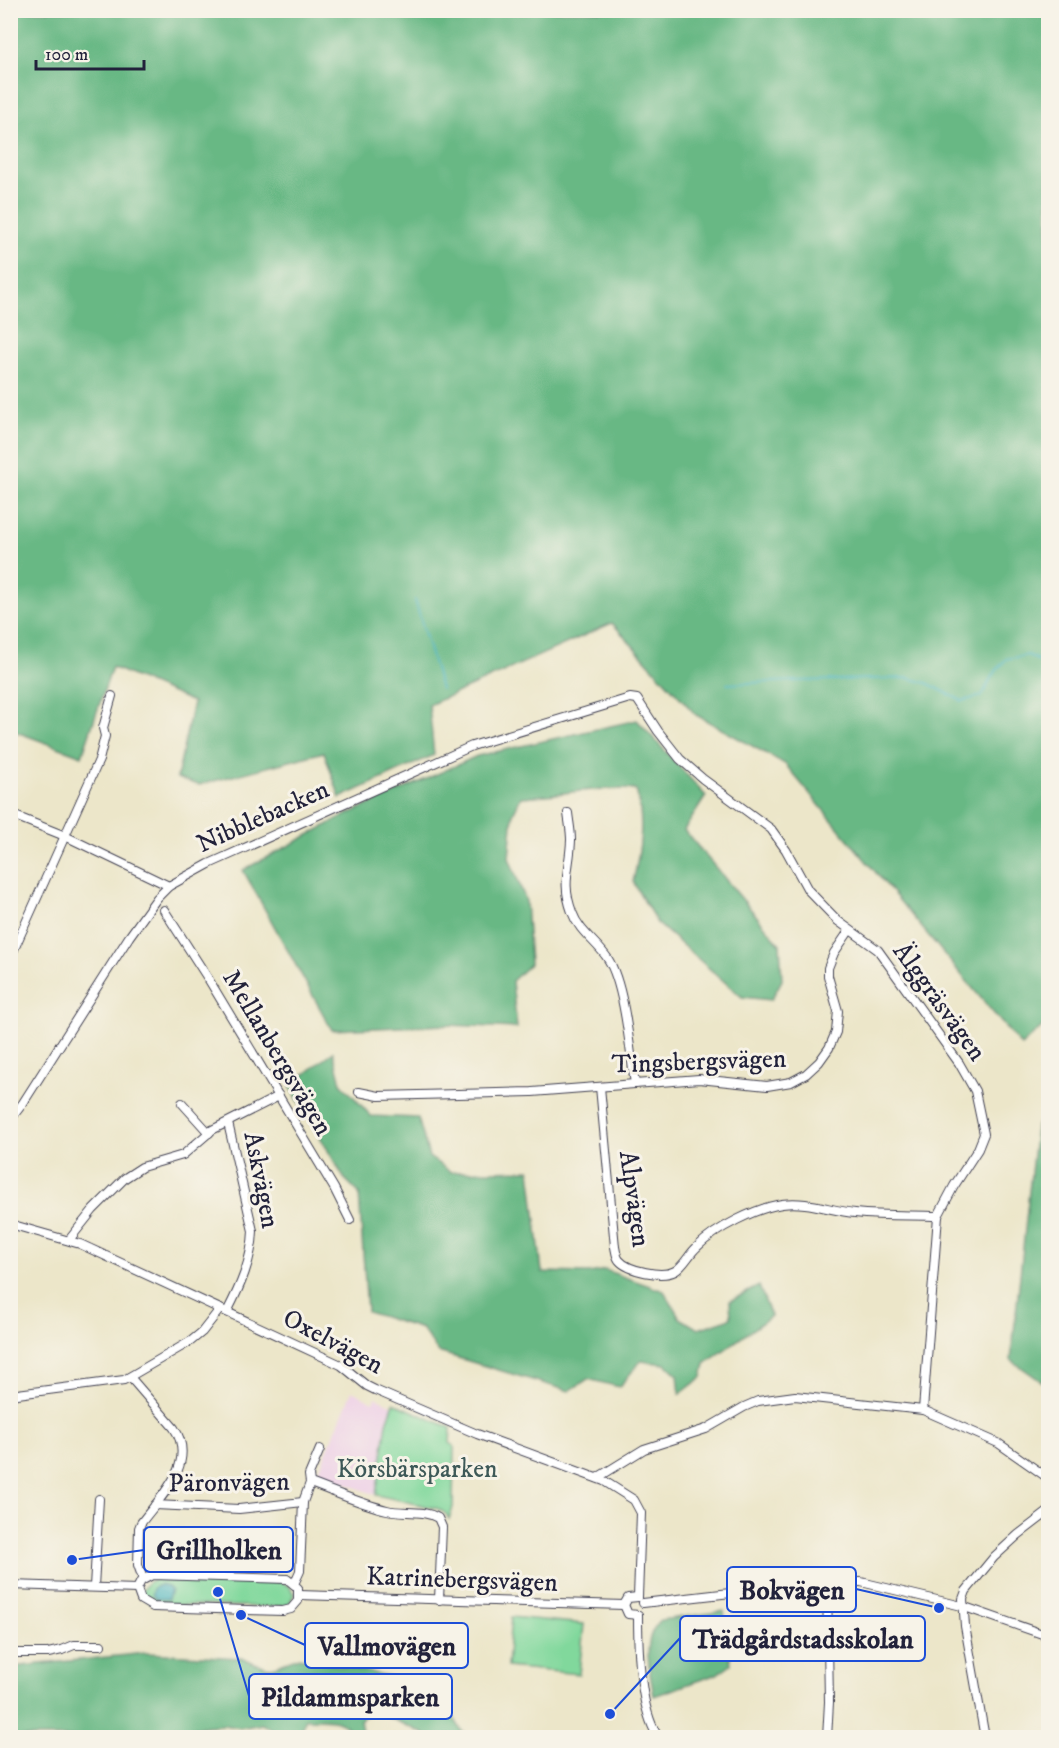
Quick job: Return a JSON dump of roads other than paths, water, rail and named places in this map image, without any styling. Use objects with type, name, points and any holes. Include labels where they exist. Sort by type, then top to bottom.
[{"type":"street","points":[[10,958],[99,760],[105,736],[103,728],[112,696]]},
{"type":"street","name":"Nibblebacken","points":[[10,1120],[24,1103],[129,937],[157,898],[169,886],[209,864],[472,746],[630,698],[640,702]]},
{"type":"street","name":"Älggräsvägen","points":[[640,702],[652,723],[680,759],[703,779],[771,829],[786,850],[808,890],[849,931],[878,950],[959,1064],[975,1091],[984,1134],[978,1149],[938,1216],[923,1410]]},
{"type":"street","points":[[568,813],[571,840],[566,871],[567,893],[572,914],[581,930],[607,957],[612,968],[625,1018],[634,1084]]},
{"type":"street","points":[[10,814],[65,836],[169,886]]},
{"type":"street","name":"Mellanbergsvägen","points":[[164,910],[279,1096],[334,1188],[350,1220]]},
{"type":"street","name":"Tingsbergsvägen","points":[[359,1092],[378,1096],[532,1092],[705,1079],[774,1085],[791,1082],[806,1074],[825,1055],[836,1032],[838,1011],[828,976],[828,968],[834,953],[849,931]]},
{"type":"street","name":"Alpvägen","points":[[600,1087],[615,1247],[619,1260],[629,1267],[653,1273],[676,1271],[697,1247],[714,1234],[752,1214],[782,1204],[805,1204],[856,1214],[938,1216]]},
{"type":"street","points":[[69,1240],[93,1210],[124,1178],[142,1167],[183,1155],[209,1133],[279,1096]]},
{"type":"street","points":[[182,1103],[209,1133]]},
{"type":"street","name":"Askvägen","points":[[10,1395],[114,1382],[130,1377],[191,1341],[223,1310],[246,1269],[251,1252],[253,1231],[228,1123]]},
{"type":"street","name":"Oxelvägen","points":[[10,1224],[69,1240],[341,1365],[375,1390],[477,1434],[601,1480],[634,1500],[641,1513],[640,1600]]},
{"type":"street","points":[[130,1377],[179,1436],[182,1448],[178,1472],[170,1487],[139,1528],[138,1565],[143,1579]]},
{"type":"street","points":[[601,1480],[644,1449],[706,1429],[744,1407],[770,1399],[795,1396],[923,1410],[998,1443],[1048,1478]]},
{"type":"street","points":[[294,1584],[300,1571],[303,1502],[310,1483],[309,1475],[320,1449]]},
{"type":"street","points":[[310,1483],[386,1510],[424,1513],[438,1518],[442,1527],[439,1600]]},
{"type":"street","points":[[94,1587],[99,1499]]},
{"type":"street","name":"Päronvägen","points":[[155,1505],[239,1509],[303,1502]]},
{"type":"street","points":[[985,1737],[962,1606],[966,1591],[994,1557],[1048,1512]]},
{"type":"street","points":[[152,1575],[238,1577],[288,1579],[298,1588],[299,1595],[297,1605],[283,1611],[169,1608],[149,1606],[141,1600],[136,1589],[143,1579],[152,1575]]},
{"type":"street","points":[[827,1582],[829,1702],[827,1737]]},
{"type":"street","points":[[638,1615],[628,1614],[624,1605],[631,1597],[640,1600],[827,1582],[861,1582],[962,1606],[1048,1636]]},
{"type":"street","points":[[10,1585],[136,1589]]},
{"type":"street","name":"Katrinebergsvägen","points":[[299,1595],[624,1605]]},
{"type":"street","points":[[640,1600],[643,1610],[638,1615],[640,1664],[646,1704],[659,1737]]},
{"type":"street","points":[[10,1653],[48,1653],[74,1645],[101,1645]]},
{"type":"water","points":[[159,1585],[171,1590],[168,1599],[157,1599],[152,1595],[153,1588]]},
{"type":"waterway","points":[[415,600],[441,689]]},
{"type":"waterway","points":[[727,684],[908,678],[927,683],[962,701],[982,696],[992,676],[1006,659],[1028,655],[1048,666]]},
{"type":"place","name":"Grillholken","points":[[72,1560]]},
{"type":"place","name":"Pildammsparken","points":[[218,1592]]},
{"type":"place","name":"Bokvägen","points":[[939,1608]]},
{"type":"place","name":"Vallmovägen","points":[[241,1615]]},
{"type":"place","name":"Trädgårdstadsskolan","points":[[610,1714]]},
{"type":"park label","name":"Körsbärsparken","points":[[417,1469]]}]
